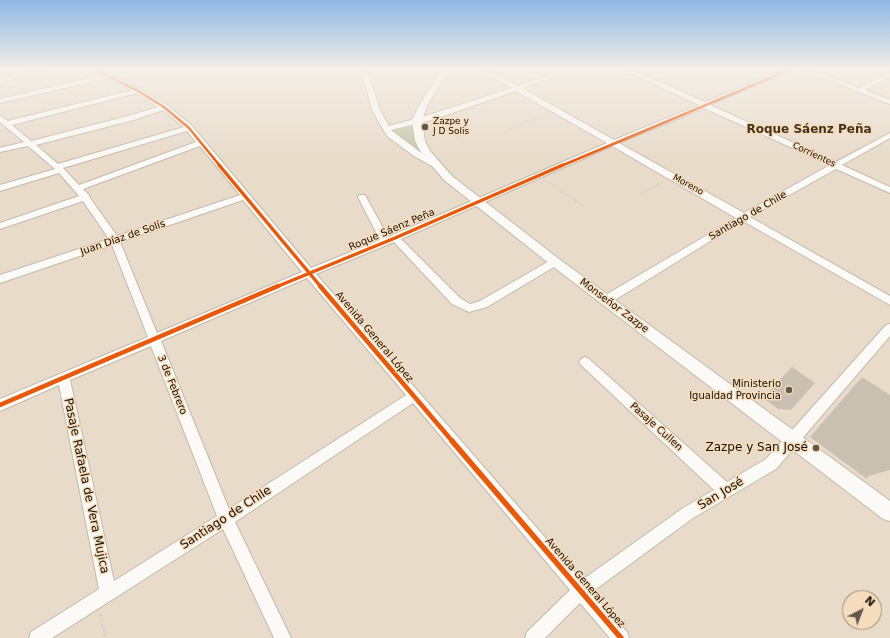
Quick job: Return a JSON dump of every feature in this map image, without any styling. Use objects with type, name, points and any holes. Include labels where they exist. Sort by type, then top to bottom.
[{"type":"street","points":[[3,121],[99,100]]},
{"type":"street","name":"Avenida General López","points":[[152,100],[164,107],[188,128],[309,273],[622,638]]},
{"type":"street","name":"Monseñor Zazpe","points":[[373,100],[376,110],[386,129],[396,140],[416,154],[435,164],[448,178],[555,262],[890,512]]},
{"type":"street","points":[[427,100],[417,120],[420,141],[435,164]]},
{"type":"street","points":[[386,129],[432,117],[482,100]]},
{"type":"street","name":"Moreno","points":[[537,100],[673,176],[890,301]]},
{"type":"street","name":"Corrientes","points":[[694,100],[890,190]]},
{"type":"street","name":"Roque Sáenz Peña","points":[[0,405],[718,100]]},
{"type":"street","points":[[0,150],[130,118],[164,107]]},
{"type":"street","name":"3 de Febrero","points":[[3,121],[59,169],[78,188],[86,197],[115,241],[226,519],[283,638]]},
{"type":"street","points":[[0,188],[188,128]]},
{"type":"street","name":"Santiago de Chile","points":[[606,300],[744,217],[890,135]]},
{"type":"street","points":[[78,188],[201,143]]},
{"type":"street","name":"Juan Díaz de Solís","points":[[0,279],[246,196]]},
{"type":"street","points":[[0,226],[86,197]]},
{"type":"street","points":[[362,197],[390,240],[456,301],[469,308],[483,304],[555,262]]},
{"type":"street","name":"San José","points":[[533,638],[581,590],[688,513],[770,464],[890,328]]},
{"type":"street","name":"Pasaje Cullen","points":[[585,362],[726,491]]},
{"type":"street","name":"Pasaje Rafaela de Vera Mujica","points":[[64,379],[102,596]]},
{"type":"street","name":"Santiago de Chile","points":[[37,638],[226,519],[414,396]]},
{"type":"path","points":[[510,129],[553,109]]},
{"type":"path","points":[[432,117],[460,139]]},
{"type":"path","points":[[539,176],[584,206]]},
{"type":"path","points":[[640,194],[673,176]]},
{"type":"path","points":[[102,596],[105,638]]},
{"type":"green space","points":[[412,126],[416,143],[421,152],[399,139],[394,130]]},
{"type":"building","name":"Ministerio Igualdad Provincia","points":[[792,367],[815,383],[791,410],[778,409],[763,398]]},
{"type":"building","points":[[862,377],[890,395],[890,470],[868,476],[867,479],[810,437]]},
{"type":"cycle path","points":[[152,100],[164,107],[189,128],[309,273],[621,638]]},
{"type":"cycle path","points":[[0,405],[717,100]]},
{"type":"place","name":"Zazpe y J D Solis","points":[[425,127]]},
{"type":"place","name":"Ministerio Igualdad Provincia","points":[[789,390]]},
{"type":"place","name":"Zazpe y San José","points":[[816,448]]},
{"type":"district","name":"Roque Sáenz Peña","points":[[809,130]]}]
